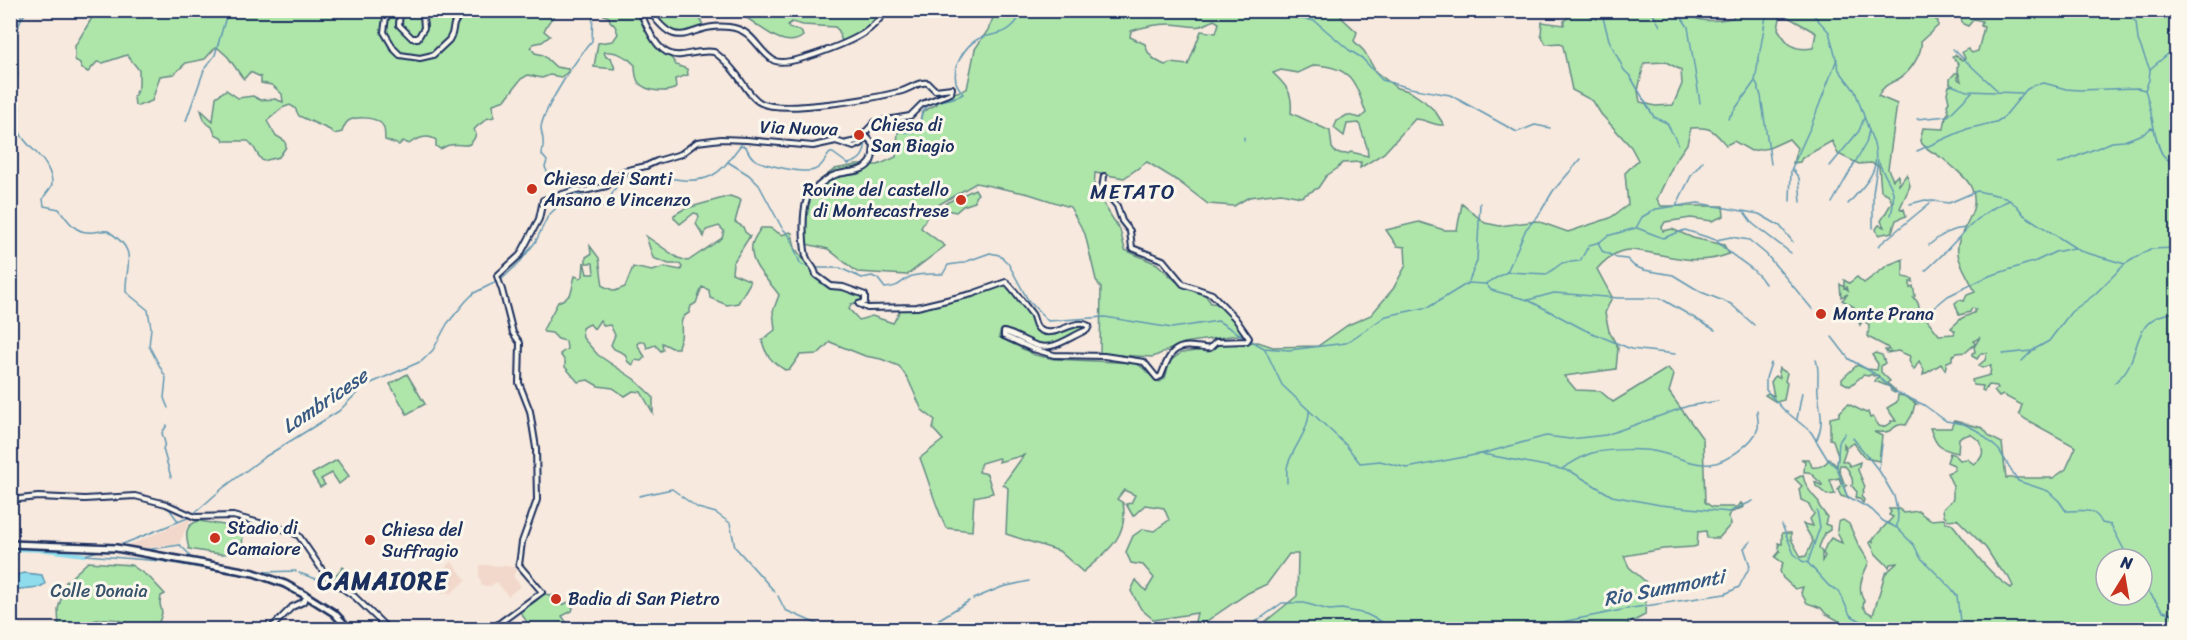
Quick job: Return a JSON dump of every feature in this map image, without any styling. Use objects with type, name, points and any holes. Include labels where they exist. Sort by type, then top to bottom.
[{"type":"main road","points":[[10,544],[116,548],[264,576],[334,613],[350,630]]},
{"type":"street","points":[[387,10],[384,32],[394,49],[400,55],[420,58],[433,55],[449,40],[462,10]]},
{"type":"street","points":[[400,10],[399,25],[411,39],[418,38],[423,31],[423,14]]},
{"type":"street","name":"Via Nuova","points":[[490,630],[542,592],[519,565],[522,542],[538,494],[534,430],[530,411],[519,383],[520,344],[513,333],[497,276],[520,255],[539,219],[542,201],[576,190],[592,190],[607,186],[624,171],[681,154],[697,142],[721,139],[813,146],[832,141],[845,144],[858,141],[875,122],[910,116],[922,104],[951,93],[952,89],[935,90],[928,82],[924,82],[901,91],[851,101],[798,106],[764,104],[714,52],[678,56],[669,54],[652,38],[639,10]]},
{"type":"street","points":[[649,10],[665,31],[673,35],[714,26],[732,27],[753,38],[774,61],[782,62],[799,59],[861,35],[874,26],[887,10]]},
{"type":"street","points":[[845,144],[856,146],[868,138],[874,145],[872,160],[862,169],[834,176],[807,197],[804,247],[807,260],[815,267],[816,275],[831,286],[843,287],[865,295],[865,302],[859,304],[871,308],[917,307],[972,294],[1006,282],[1033,316],[1036,327],[1040,330],[1045,332],[1059,330],[1075,324],[1089,326],[1087,330],[1049,348],[1036,346],[1004,332],[1004,336],[1033,349],[1054,355],[1104,356],[1144,362],[1157,378],[1161,376],[1167,358],[1177,350],[1188,346],[1210,348],[1216,342],[1248,339],[1235,318],[1212,294],[1183,285],[1162,260],[1132,248],[1130,231],[1122,221],[1117,206],[1102,188],[1104,176]]},
{"type":"street","points":[[10,501],[40,497],[85,499],[135,496],[166,504],[191,516],[238,517],[290,531],[301,539],[327,577],[355,597],[389,630]]},
{"type":"street","points":[[269,630],[292,607],[305,599]]},
{"type":"shaded area","points":[[191,518],[179,544],[142,549],[125,547]]},
{"type":"shaded area","points":[[452,562],[466,580],[450,594],[447,591],[442,594],[428,581]]},
{"type":"shaded area","points":[[480,565],[517,568],[513,576],[521,586],[508,596],[497,582],[490,586],[482,586],[479,576]]},
{"type":"green space","points":[[636,10],[655,45],[676,65],[687,69],[688,75],[675,79],[676,88],[657,91],[643,86],[637,79],[635,65],[616,53],[604,52],[606,57],[611,58],[615,69],[594,67],[598,43],[613,41],[618,34],[609,17],[600,11]]},
{"type":"green space","points":[[1567,10],[1581,11],[1597,19],[1597,11],[1685,11],[1701,20],[1714,20],[1733,18],[1735,10],[1930,10],[1930,16],[1938,21],[1938,26],[1921,41],[1920,51],[1912,67],[1885,87],[1878,96],[1897,104],[1888,169],[1893,180],[1898,175],[1899,185],[1907,174],[1910,186],[1900,208],[1904,209],[1906,216],[1896,220],[1892,232],[1878,235],[1876,229],[1879,225],[1884,227],[1881,221],[1892,202],[1888,194],[1881,191],[1879,166],[1871,163],[1859,164],[1838,154],[1832,141],[1802,158],[1800,162],[1793,163],[1797,148],[1789,139],[1769,148],[1751,151],[1734,141],[1726,145],[1708,129],[1691,128],[1687,144],[1675,161],[1657,199],[1661,206],[1723,206],[1724,216],[1712,221],[1691,218],[1665,222],[1662,227],[1663,231],[1672,229],[1693,238],[1724,245],[1729,254],[1709,259],[1690,260],[1627,250],[1613,255],[1597,269],[1612,297],[1605,313],[1609,331],[1618,348],[1616,369],[1564,376],[1576,390],[1600,391],[1613,402],[1668,368],[1674,375],[1669,392],[1703,439],[1705,502],[1712,507],[1737,507],[1741,503],[1744,507],[1730,513],[1728,516],[1731,524],[1719,538],[1707,538],[1706,531],[1698,532],[1697,546],[1624,556],[1629,567],[1647,583],[1645,615],[1619,629],[1256,629],[1297,596],[1298,554],[1289,554],[1267,584],[1248,593],[1195,629],[1187,629],[1194,626],[1197,613],[1154,620],[1141,609],[1131,591],[1136,580],[1146,591],[1154,578],[1143,565],[1131,563],[1126,552],[1133,536],[1143,529],[1154,531],[1169,520],[1164,508],[1145,505],[1133,516],[1126,504],[1131,503],[1135,495],[1124,490],[1117,499],[1123,503],[1124,515],[1119,534],[1108,550],[1083,572],[1059,551],[1006,534],[1008,488],[1003,484],[1024,455],[999,462],[998,458],[981,463],[979,472],[987,474],[993,493],[974,497],[972,531],[946,528],[920,458],[943,440],[933,429],[935,420],[922,410],[908,379],[899,366],[830,342],[818,354],[800,355],[790,369],[785,370],[773,361],[765,350],[762,340],[775,330],[773,311],[779,295],[757,266],[752,253],[754,238],[761,228],[770,228],[782,235],[792,233],[795,248],[818,280],[834,289],[843,289],[861,297],[860,302],[851,304],[849,309],[859,320],[872,316],[893,323],[901,309],[938,305],[1005,284],[1033,321],[1035,329],[1040,332],[1048,334],[1080,325],[1087,327],[1052,345],[1043,345],[1002,330],[999,337],[1035,355],[1054,359],[1135,363],[1160,382],[1165,378],[1170,361],[1181,353],[1211,349],[1220,344],[1258,342],[1273,347],[1318,346],[1348,325],[1371,315],[1393,289],[1406,265],[1405,247],[1397,246],[1386,230],[1419,222],[1444,230],[1457,230],[1462,204],[1485,223],[1500,226],[1537,221],[1568,232],[1610,218],[1628,205],[1625,173],[1638,160],[1631,147],[1601,114],[1593,101],[1572,90],[1563,46],[1560,43],[1546,44],[1541,35],[1542,22],[1564,25],[1564,21],[1569,16]],"holes":[[[1781,13],[1816,33],[1813,48],[1800,49],[1788,43],[1778,29]],[[1666,62],[1681,70],[1682,84],[1673,105],[1655,106],[1640,102],[1638,91],[1644,63]]]},
{"type":"green space","points":[[96,11],[564,11],[554,16],[547,24],[544,31],[550,36],[542,42],[533,44],[531,48],[556,67],[568,69],[568,72],[561,77],[550,75],[542,78],[528,75],[521,79],[505,100],[493,104],[494,117],[486,119],[475,128],[476,134],[471,143],[468,145],[454,144],[440,149],[436,146],[436,140],[430,137],[409,144],[403,141],[399,145],[385,140],[383,126],[368,118],[350,120],[342,132],[334,134],[299,116],[295,108],[290,105],[282,108],[267,121],[275,135],[285,141],[286,147],[279,157],[263,161],[248,141],[224,141],[215,134],[212,127],[205,122],[201,110],[213,121],[216,97],[226,90],[238,98],[253,96],[260,100],[275,99],[283,102],[282,94],[272,85],[261,83],[261,77],[250,72],[244,79],[228,57],[215,48],[205,59],[186,63],[174,74],[160,76],[152,101],[135,105],[134,97],[139,86],[139,70],[127,55],[103,63],[97,62],[88,72],[81,68],[80,63],[75,60],[75,46]]},
{"type":"green space","points":[[652,11],[699,11],[698,15],[704,27],[687,32],[674,32],[664,25]]},
{"type":"green space","points":[[740,11],[886,11],[867,29],[843,41],[835,27],[792,22],[788,25],[789,28],[801,31],[803,36],[788,41],[772,35],[742,15]]},
{"type":"green space","points":[[996,11],[1340,11],[1343,19],[1357,32],[1354,41],[1364,51],[1376,72],[1397,88],[1409,91],[1424,101],[1435,111],[1444,125],[1415,119],[1384,153],[1360,168],[1361,162],[1342,163],[1326,176],[1318,188],[1301,197],[1281,193],[1249,197],[1234,206],[1208,204],[1178,181],[1147,162],[1124,178],[1095,173],[1094,189],[1120,230],[1125,250],[1157,264],[1177,282],[1204,293],[1211,303],[1220,304],[1244,334],[1184,343],[1153,357],[1100,354],[1101,288],[1096,280],[1085,234],[1070,207],[1029,194],[976,183],[931,209],[921,228],[945,246],[907,275],[857,272],[828,249],[806,244],[807,204],[812,192],[818,190],[815,184],[835,169],[856,165],[878,165],[896,157],[898,132],[912,131],[914,124],[920,121],[922,112],[937,104],[935,97],[944,90],[954,93],[967,89],[975,49],[988,30]],"holes":[[[1214,20],[1219,23],[1216,33],[1201,31],[1188,65],[1170,63],[1165,65],[1150,55],[1145,44],[1130,37],[1131,31],[1150,26],[1169,24],[1197,27]],[[1315,65],[1337,69],[1350,78],[1355,85],[1366,113],[1360,118],[1347,115],[1337,121],[1334,128],[1344,136],[1347,124],[1359,123],[1368,156],[1351,152],[1336,153],[1332,148],[1330,131],[1291,113],[1288,90],[1273,73],[1281,70],[1298,73]]]},
{"type":"green space","points":[[1951,11],[2176,11],[2176,629],[1854,629],[1826,614],[1821,608],[1807,603],[1801,593],[1803,587],[1795,589],[1783,578],[1780,571],[1783,563],[1775,557],[1780,551],[1778,543],[1782,544],[1782,533],[1791,533],[1791,539],[1801,557],[1806,556],[1813,541],[1803,524],[1813,526],[1810,519],[1814,514],[1808,503],[1801,500],[1799,489],[1802,486],[1795,479],[1803,475],[1808,489],[1819,502],[1819,506],[1827,517],[1825,524],[1830,526],[1830,530],[1825,533],[1819,547],[1822,561],[1826,545],[1831,538],[1842,543],[1837,531],[1838,522],[1843,520],[1849,524],[1869,562],[1861,582],[1861,591],[1863,606],[1873,615],[1885,574],[1897,563],[1890,564],[1889,567],[1876,554],[1870,543],[1893,517],[1889,515],[1891,512],[1889,509],[1899,509],[1904,513],[1918,511],[1930,520],[1944,519],[1946,523],[1952,524],[1994,575],[2011,588],[2013,586],[1986,548],[1957,519],[1948,520],[1944,516],[1943,509],[1953,499],[1953,486],[1947,473],[1955,470],[1954,465],[1947,462],[1950,453],[1960,460],[1967,459],[1974,464],[1982,454],[1980,441],[1970,434],[1959,438],[1958,453],[1952,452],[1939,446],[1930,428],[1951,428],[1954,421],[1983,428],[1990,437],[2002,443],[2006,478],[2053,478],[2066,469],[2076,447],[2025,419],[2019,414],[2022,405],[2003,395],[1999,397],[1994,391],[1998,388],[1997,386],[1989,385],[1984,391],[1983,386],[1973,385],[1972,380],[1990,375],[1991,365],[1982,368],[1979,365],[1985,360],[1987,353],[1981,353],[1977,359],[1972,356],[1980,337],[1966,352],[1952,356],[1945,370],[1941,364],[1923,375],[1924,370],[1919,361],[1914,370],[1909,361],[1910,356],[1898,351],[1887,353],[1885,350],[1889,350],[1887,347],[1868,337],[1869,325],[1863,320],[1860,325],[1858,320],[1860,318],[1857,313],[1853,313],[1854,307],[1842,300],[1848,294],[1841,297],[1840,284],[1844,287],[1844,280],[1849,283],[1857,277],[1864,283],[1888,265],[1903,259],[1903,277],[1913,279],[1913,282],[1910,282],[1910,288],[1913,286],[1915,296],[1913,298],[1939,335],[1954,334],[1955,331],[1951,328],[1962,318],[1974,313],[1976,309],[1972,308],[1970,312],[1959,315],[1955,303],[1959,300],[1964,301],[1967,295],[1975,292],[1958,254],[1960,237],[1974,205],[1971,187],[1953,167],[1927,149],[1920,141],[1923,128],[1944,129],[1949,112],[1947,93],[1949,86],[1954,85],[1950,84],[1950,79],[1958,73],[1958,79],[1961,81],[1957,68],[1959,64],[1952,57],[1955,55],[1962,60],[1965,58],[1962,52],[1968,49],[1972,53],[1978,51],[1984,27],[1981,26],[1982,21],[1974,19],[1968,26],[1963,24],[1960,16],[1955,17]]},
{"type":"green space","points":[[975,189],[978,194],[975,202],[963,206],[956,212],[944,208],[946,203]]},
{"type":"green space","points":[[730,196],[741,200],[735,222],[743,227],[750,236],[733,263],[732,273],[749,280],[750,283],[738,303],[727,305],[710,298],[709,290],[702,287],[696,303],[691,306],[689,313],[683,318],[678,348],[662,343],[663,350],[661,351],[655,345],[647,348],[645,342],[639,342],[637,344],[645,357],[641,361],[635,360],[633,365],[628,362],[625,354],[611,345],[615,335],[610,325],[604,326],[600,320],[594,329],[590,324],[582,328],[583,338],[598,355],[634,379],[653,397],[653,413],[641,392],[633,391],[625,396],[613,388],[598,386],[588,380],[578,382],[565,367],[565,361],[560,354],[567,349],[566,341],[543,330],[558,302],[571,293],[575,276],[580,278],[583,276],[584,262],[587,274],[594,274],[593,263],[586,263],[586,257],[591,254],[590,246],[599,258],[603,286],[615,291],[625,287],[633,267],[652,271],[665,267],[681,270],[680,264],[669,264],[653,258],[646,236],[678,258],[688,261],[722,238],[724,231],[719,226],[706,230],[704,237],[696,224],[698,214],[694,213],[680,224],[674,215],[684,209]]},
{"type":"green space","points":[[1875,353],[1882,355],[1885,363],[1881,366],[1881,372],[1890,381],[1887,383],[1896,391],[1895,393],[1890,387],[1875,381],[1876,378],[1880,378],[1878,375],[1863,375],[1850,386],[1842,382],[1842,379],[1857,365],[1877,370],[1878,364],[1872,355]]},
{"type":"green space","points":[[1779,368],[1787,373],[1785,381],[1787,383],[1784,400],[1776,402],[1765,395],[1768,393],[1774,396],[1771,382],[1775,376],[1780,377]]},
{"type":"green space","points":[[407,374],[425,404],[407,414],[390,384]]},
{"type":"green space","points":[[1898,395],[1917,404],[1906,425],[1899,425],[1886,432],[1874,432],[1882,436],[1879,461],[1865,458],[1854,443],[1846,447],[1844,444],[1846,449],[1842,461],[1847,462],[1850,466],[1860,462],[1858,470],[1865,487],[1861,496],[1863,503],[1856,498],[1857,492],[1852,486],[1850,474],[1843,465],[1840,465],[1839,469],[1847,485],[1844,488],[1848,498],[1841,496],[1838,490],[1841,484],[1839,478],[1830,480],[1835,494],[1827,495],[1816,486],[1815,482],[1822,486],[1822,484],[1809,472],[1804,472],[1805,461],[1801,459],[1809,459],[1812,467],[1822,466],[1829,459],[1837,466],[1838,456],[1833,440],[1830,439],[1830,418],[1839,416],[1848,404],[1868,412],[1870,418],[1873,417],[1879,426],[1883,427],[1891,421],[1896,421],[1887,408],[1897,402]]},
{"type":"green space","points":[[337,460],[349,476],[339,484],[332,473],[321,479],[325,485],[320,487],[312,474]]},
{"type":"green space","name":"Stadio di Camaiore","points":[[199,521],[236,527],[243,535],[242,547],[237,551],[224,554],[189,549],[188,528]]},
{"type":"green space","name":"Colle Donaia","points":[[88,562],[131,565],[150,578],[165,594],[161,596],[162,613],[157,629],[130,629],[124,622],[105,619],[91,622],[85,629],[59,629],[58,609],[66,582]]},
{"type":"green space","points":[[343,567],[362,585],[354,594],[332,579]]},
{"type":"green space","points":[[543,594],[552,595],[550,597],[557,605],[569,602],[573,608],[572,611],[562,616],[571,629],[532,629],[520,612]]},
{"type":"water","points":[[25,573],[42,575],[45,584],[40,587],[11,590],[11,576]]},
{"type":"waterway","points":[[21,10],[21,19]]},
{"type":"waterway","points":[[28,10],[21,19],[13,44],[18,75],[12,95],[20,109],[19,131],[47,167],[51,176],[52,184],[43,199],[44,206],[59,209],[79,230],[108,231],[124,245],[129,258],[126,292],[148,310],[151,328],[149,346],[166,378],[164,398],[168,408]]},
{"type":"waterway","points":[[205,68],[215,55],[225,20],[232,10]]},
{"type":"waterway","points":[[549,176],[545,167],[547,161],[542,155],[543,118],[562,82],[592,41],[593,10]]},
{"type":"waterway","name":"Lombricese","points":[[873,126],[902,132],[918,130],[922,113],[926,107],[963,94],[955,76],[958,63],[969,46],[980,38],[1009,29],[1023,10]]},
{"type":"waterway","points":[[1286,10],[1297,18],[1315,21],[1362,58],[1382,80],[1450,95],[1517,132],[1535,125],[1550,128]]},
{"type":"waterway","points":[[1601,10],[1609,40],[1624,70],[1630,76],[1654,117],[1667,123],[1678,144]]},
{"type":"waterway","points":[[1651,10],[1660,26]]},
{"type":"waterway","points":[[1677,10],[1688,27],[1700,103]]},
{"type":"waterway","points":[[1728,119],[1755,81],[1767,10]]},
{"type":"waterway","points":[[1809,10],[1829,32],[1839,70],[1855,91],[1869,130],[1866,143],[1832,203]]},
{"type":"waterway","points":[[2119,10],[2136,22],[2138,40],[2150,70],[2145,90],[2157,142],[2163,155],[2176,169]]},
{"type":"waterway","points":[[1953,49],[1997,90]]},
{"type":"waterway","points":[[2170,53],[2176,51]]},
{"type":"waterway","points":[[2150,69],[2168,54]]},
{"type":"waterway","points":[[1790,201],[1791,170],[1837,59]]},
{"type":"waterway","points":[[186,121],[204,70]]},
{"type":"waterway","points":[[1756,82],[1761,96],[1771,164]]},
{"type":"waterway","points":[[1917,151],[1967,129],[1996,122],[2004,117],[2026,90],[2034,85],[2044,83],[2079,90],[2137,88],[2145,90]]},
{"type":"waterway","points":[[1951,85],[1967,91],[2022,93]]},
{"type":"waterway","points":[[1917,119],[1948,116],[1972,92]]},
{"type":"waterway","points":[[1830,166],[1859,131],[1864,118]]},
{"type":"waterway","points":[[2058,164],[2112,142],[2124,141],[2145,133],[2151,128],[2154,129]]},
{"type":"waterway","points":[[1848,204],[1873,170],[1876,153],[1869,131]]},
{"type":"waterway","name":"Lombricese","points":[[118,546],[190,517],[223,488],[263,458],[339,411],[360,390],[422,361],[433,350],[447,324],[466,301],[474,293],[502,279],[520,262],[536,241],[548,216],[570,194],[580,195],[595,204],[604,206],[619,183],[626,177],[643,175],[678,180],[702,179],[721,169],[741,145],[746,147],[754,159],[784,168],[814,170],[822,165],[830,153],[848,164],[857,161],[862,156],[866,140]]},
{"type":"waterway","points":[[1507,272],[1526,229],[1538,216],[1553,191],[1581,159]]},
{"type":"waterway","points":[[1873,228],[1873,193],[1878,160]]},
{"type":"waterway","points":[[1676,206],[1692,174],[1703,161]]},
{"type":"waterway","points":[[728,162],[749,175],[759,185],[782,228],[789,235],[800,263],[812,267]]},
{"type":"waterway","points":[[1879,163],[1893,192],[1891,215]]},
{"type":"waterway","points":[[1792,169],[1799,178],[1801,202]]},
{"type":"waterway","points":[[1910,204],[1925,200],[1949,203],[1977,191],[2005,197],[2024,215],[2080,251],[2125,264]]},
{"type":"waterway","points":[[1925,271],[1974,222],[1985,213],[2010,200]]},
{"type":"waterway","points":[[1469,281],[1477,261],[1480,203]]},
{"type":"waterway","points":[[1250,340],[1264,348],[1289,350],[1346,343],[1386,316],[1429,307],[1468,283],[1485,284],[1507,272],[1547,274],[1562,263],[1580,261],[1589,245],[1600,242],[1607,236],[1636,228],[1642,217],[1656,209],[1698,203],[1759,214],[1780,226],[1793,242]]},
{"type":"waterway","points":[[1878,246],[1930,203]]},
{"type":"waterway","points":[[1745,213],[1753,224],[1791,253]]},
{"type":"waterway","points":[[1637,228],[1663,238],[1685,230],[1716,240],[1731,237],[1749,240],[1766,254],[1813,310]]},
{"type":"waterway","points":[[1929,245],[1946,234],[1965,228]]},
{"type":"waterway","points":[[1717,241],[1755,272],[1765,284]]},
{"type":"waterway","points":[[1598,242],[1602,251],[1617,258],[1627,259],[1634,266],[1673,275],[1701,292],[1731,304],[1754,325]]},
{"type":"waterway","points":[[1920,319],[1948,296],[1989,276],[2036,261],[2055,252],[2074,248]]},
{"type":"waterway","points":[[2022,361],[2033,350],[2049,341],[2071,312],[2094,295],[2125,264],[2150,249],[2176,248]]},
{"type":"waterway","points":[[816,268],[840,268],[862,278],[872,276],[878,279],[885,288],[898,285],[916,275],[943,274],[948,265],[962,263],[990,253],[999,255],[1008,263],[1028,300],[1048,321],[1105,317],[1172,328],[1218,321],[1246,338]]},
{"type":"waterway","points":[[1486,284],[1491,290],[1528,300],[1554,293],[1619,298],[1660,298],[1715,330]]},
{"type":"waterway","points":[[1528,300],[1585,330],[1631,349],[1675,354]]},
{"type":"waterway","points":[[2114,383],[2130,363],[2142,331],[2149,322],[2160,316],[2176,312]]},
{"type":"waterway","points":[[1832,337],[1849,359],[1875,374],[1894,391],[1924,405],[1946,421],[1964,424],[1978,431],[1999,450],[2018,481],[2048,491],[2066,511],[2091,512],[2102,523],[2111,525],[2123,547]]},
{"type":"waterway","points":[[1265,349],[1282,385],[1345,444],[1360,463],[1380,461],[1407,468],[1480,454],[1572,472],[1612,496],[1660,505],[1729,512],[1753,501]]},
{"type":"waterway","points":[[2003,354],[2031,351]]},
{"type":"waterway","points":[[1816,360],[1821,417],[1816,441]]},
{"type":"waterway","points":[[1771,363],[1766,378],[1766,390],[1783,409],[1811,432],[1828,460],[1837,468],[1847,496],[1897,528],[1914,545],[1920,557],[1952,589],[1957,596],[1961,630]]},
{"type":"waterway","points":[[1797,419],[1802,393]]},
{"type":"waterway","points":[[1481,454],[1546,436],[1570,439],[1606,435],[1688,406],[1718,401]]},
{"type":"waterway","points":[[1563,468],[1592,453],[1617,450],[1655,451],[1686,461],[1711,464],[1724,460],[1751,440],[1758,428],[1757,410]]},
{"type":"waterway","points":[[1287,483],[1288,464],[1304,432],[1309,411]]},
{"type":"waterway","points":[[167,425],[162,433],[165,443],[163,449],[171,477]]},
{"type":"waterway","points":[[1837,467],[1839,442],[1845,433]]},
{"type":"waterway","points":[[1853,438],[1880,472],[1894,496],[1898,514],[1897,527]]},
{"type":"waterway","points":[[1879,469],[1882,444]]},
{"type":"waterway","points":[[639,496],[672,489],[679,494]]},
{"type":"waterway","points":[[681,496],[698,508],[716,513],[730,523],[735,547],[775,592]]},
{"type":"waterway","points":[[165,506],[178,521]]},
{"type":"waterway","points":[[1808,562],[1820,527],[1817,511]]},
{"type":"waterway","points":[[1782,525],[1794,554],[1808,563],[1829,586],[1839,591],[1850,615],[1877,630]]},
{"type":"waterway","name":"Rio Summonti","points":[[1543,630],[1552,624],[1632,608],[1725,594],[1739,587],[1750,566],[1744,548],[1751,541]]},
{"type":"waterway","points":[[145,550],[180,545],[189,557],[262,572],[296,571]]},
{"type":"waterway","name":"CAMAIORE","points":[[10,549],[46,550],[84,555]]},
{"type":"waterway","name":"Lombricese","points":[[84,555],[102,550]]},
{"type":"waterway","points":[[85,555],[161,561],[259,578],[286,589],[326,611],[337,620]]},
{"type":"waterway","points":[[299,573],[322,581]]},
{"type":"waterway","points":[[973,599],[1002,587],[1029,581]]},
{"type":"waterway","points":[[778,596],[785,610],[817,624],[820,630]]},
{"type":"waterway","points":[[2154,599],[2163,611],[2176,615]]},
{"type":"waterway","points":[[931,630],[936,621],[969,601]]},
{"type":"waterway","name":"Rio Summonti","points":[[1252,630],[1254,623],[1282,603],[1304,603],[1329,610],[1342,609],[1366,614],[1398,630]]},
{"type":"waterway","points":[[503,625],[506,630]]},
{"type":"place","name":"Chiesa di San Biagio","points":[[859,135]]},
{"type":"place","name":"Chiesa dei Santi Ansano e Vincenzo","points":[[532,189]]},
{"type":"place","name":"Rovine del castello di Montecastrese","points":[[961,200]]},
{"type":"place","name":"Monte Prana","points":[[1821,314]]},
{"type":"place","name":"Stadio di Camaiore","points":[[215,538]]},
{"type":"place","name":"Chiesa del Suffragio","points":[[370,540]]},
{"type":"place","name":"Badia di San Pietro","points":[[556,599]]},
{"type":"district","name":"METATO","points":[[1133,192]]},
{"type":"district","name":"CAMAIORE","points":[[383,581]]}]
